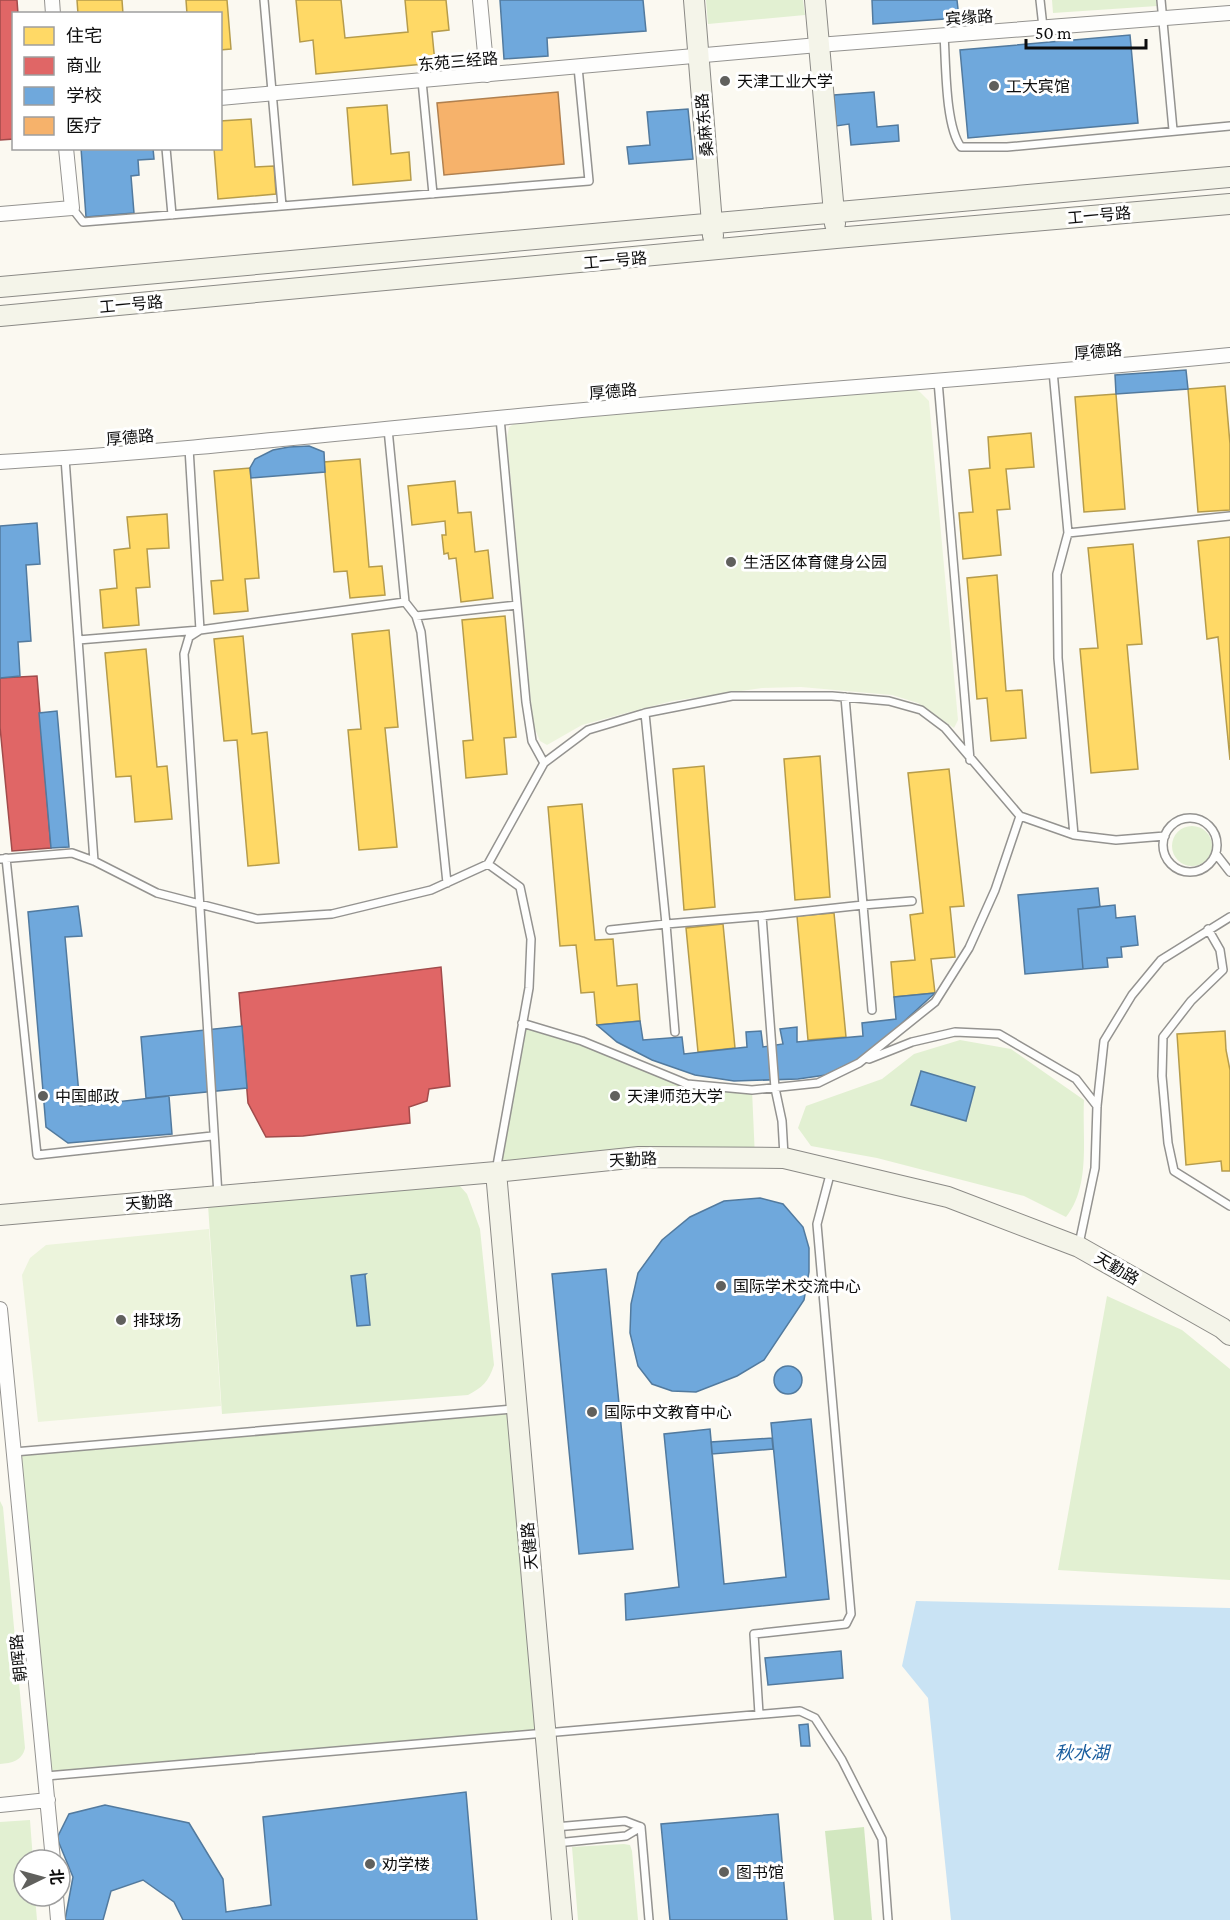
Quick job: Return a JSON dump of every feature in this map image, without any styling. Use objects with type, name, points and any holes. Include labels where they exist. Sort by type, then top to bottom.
[{"type":"street","points":[[480,0],[487,75]]},
{"type":"street","name":"桑麻东路","points":[[694,0],[714,250]]},
{"type":"street","points":[[814,0],[836,238]]},
{"type":"street","name":"宾缘路","points":[[699,57],[818,45],[1230,13]]},
{"type":"street","name":"东苑三经路","points":[[222,98],[699,57]]},
{"type":"street","points":[[0,214],[72,208],[66,150]]},
{"type":"street","name":"工一号路","points":[[0,287],[1230,177]]},
{"type":"street","name":"工一号路","points":[[0,316],[836,238],[1230,204]]},
{"type":"street","name":"厚德路","points":[[0,462],[189,448],[500,418],[1230,355]]},
{"type":"street","name":"天勤路","points":[[0,1215],[496,1172],[639,1156],[784,1158],[948,1197],[1079,1247],[1222,1328],[1230,1335]]},
{"type":"street","name":"天健路","points":[[496,1172],[562,1920]]},
{"type":"street","name":"朝晖路","points":[[0,1309],[7,1452],[46,1776],[52,1848]]},
{"type":"street","points":[[0,1804],[48,1800]]},
{"type":"lane","points":[[264,0],[282,206]]},
{"type":"lane","points":[[1040,0],[1042,28]]},
{"type":"lane","points":[[1161,0],[1173,130]]},
{"type":"lane","points":[[944,35],[952,125],[956,140],[961,147],[1007,147],[1230,126]]},
{"type":"lane","points":[[72,208],[83,222],[589,181],[578,67]]},
{"type":"lane","points":[[422,81],[433,194]]},
{"type":"lane","points":[[166,150],[172,215]]},
{"type":"lane","points":[[1053,371],[1068,533],[1057,574],[1058,658],[1074,835]]},
{"type":"lane","points":[[938,381],[970,760]]},
{"type":"lane","points":[[500,418],[526,702],[532,741],[544,763]]},
{"type":"lane","points":[[388,429],[405,602],[416,616],[421,632],[447,883]]},
{"type":"lane","points":[[189,448],[200,630]]},
{"type":"lane","points":[[65,458],[94,861]]},
{"type":"lane","points":[[1068,533],[1230,516]]},
{"type":"lane","points":[[78,640],[200,630],[405,602]]},
{"type":"lane","points":[[416,616],[517,605]]},
{"type":"lane","points":[[200,630],[189,637],[184,654],[212,1136],[218,1196]]},
{"type":"lane","points":[[212,1136],[37,1155],[3,858],[72,853],[94,861],[157,893],[257,919],[332,914],[431,890],[488,864],[544,763],[588,730],[645,712],[732,696],[845,697],[889,701],[921,710],[945,728],[1020,816],[1074,835],[1116,840],[1165,836]]},
{"type":"lane","points":[[845,697],[872,1010]]},
{"type":"lane","points":[[645,712],[675,1032]]},
{"type":"lane","points":[[859,1063],[935,1002],[969,948],[995,890],[1020,816]]},
{"type":"lane","points":[[1188,818],[1203,821],[1214,832],[1216,854],[1207,866],[1200,870],[1193,872],[1178,869],[1167,859],[1164,851],[1165,836],[1174,824],[1188,818]]},
{"type":"lane","points":[[1216,854],[1230,872]]},
{"type":"lane","points":[[488,864],[520,887],[531,939],[529,988],[496,1172]]},
{"type":"lane","points":[[610,930],[912,901]]},
{"type":"lane","points":[[762,916],[775,1088],[782,1121],[784,1158]]},
{"type":"lane","points":[[1079,1247],[1095,1168],[1096,1106],[1104,1041],[1132,995],[1161,960],[1230,917]]},
{"type":"lane","points":[[1208,929],[1220,951],[1223,970],[1191,1001],[1163,1037],[1162,1076],[1168,1143],[1174,1171],[1230,1206]]},
{"type":"lane","points":[[522,1023],[582,1041],[687,1084],[752,1090],[818,1083],[859,1063],[912,1042],[955,1032],[999,1034],[1076,1078],[1096,1106]]},
{"type":"lane","points":[[759,1714],[754,1634],[846,1624],[851,1614],[817,1224],[831,1169]]},
{"type":"lane","points":[[7,1452],[517,1408]]},
{"type":"lane","points":[[46,1776],[800,1711],[815,1718],[842,1760],[882,1839],[888,1920]]},
{"type":"lane","points":[[554,1835],[625,1821],[641,1827]]},
{"type":"lane","points":[[554,1835],[626,1836],[641,1827]]},
{"type":"lane","points":[[641,1827],[649,1920]]},
{"type":"green space","points":[[706,0],[803,0],[805,15],[708,24]]},
{"type":"green space","points":[[1052,0],[1156,0],[1157,6],[1053,13]]},
{"type":"green space","name":"生活区体育健身公园","points":[[912,388],[929,401],[958,720],[954,728],[918,703],[892,695],[801,687],[762,688],[672,701],[582,725],[547,745],[540,741],[533,724],[507,438],[509,427],[517,422]]},
{"type":"green space","points":[[1192,826],[1206,832],[1212,846],[1206,860],[1192,866],[1178,860],[1172,846],[1178,832]]},
{"type":"green space","points":[[522,1023],[582,1041],[687,1084],[752,1090],[755,1158],[496,1172]]},
{"type":"green space","points":[[960,1040],[1011,1049],[1084,1100],[1082,1176],[1074,1205],[1066,1217],[1024,1196],[877,1158],[811,1146],[798,1128],[806,1106],[882,1079],[914,1054]]},
{"type":"green space","points":[[459,1185],[467,1194],[480,1229],[494,1365],[481,1387],[468,1395],[222,1414],[208,1205]]},
{"type":"green space","name":"排球场","points":[[209,1229],[221,1406],[38,1422],[22,1275],[30,1258],[46,1245]]},
{"type":"green space","points":[[1107,1296],[1182,1330],[1230,1369],[1230,1580],[1058,1570]]},
{"type":"green space","points":[[517,1409],[545,1732],[46,1776],[14,1452]]},
{"type":"green space","points":[[0,1501],[3,1507],[25,1748],[22,1756],[16,1760],[0,1764]]},
{"type":"green space","points":[[30,1820],[32,1848],[12,1848],[12,1908],[36,1908],[37,1920],[0,1920],[0,1822]]},
{"type":"green space","points":[[864,1827],[872,1920],[834,1920],[825,1831]]},
{"type":"green space","points":[[630,1845],[632,1851],[638,1920],[578,1920],[572,1847]]},
{"type":"water","name":"秋水湖","points":[[916,1601],[1230,1608],[1230,1920],[951,1920],[928,1698],[902,1666]]},
{"type":"building: 住宅","points":[[77,0],[122,0],[123,12],[78,12]]},
{"type":"building: 住宅","points":[[186,0],[227,0],[231,49],[222,50],[222,12],[187,12]]},
{"type":"building: 住宅","points":[[296,0],[341,0],[345,38],[408,32],[405,0],[446,0],[449,30],[432,32],[435,63],[316,74],[313,40],[300,42]]},
{"type":"building: 住宅","points":[[387,105],[391,154],[409,152],[411,180],[353,185],[347,108]]},
{"type":"building: 住宅","points":[[251,119],[255,167],[274,166],[276,194],[218,199],[214,150],[222,150],[222,121]]},
{"type":"building: 住宅","points":[[1225,386],[1230,444],[1230,510],[1198,512],[1188,389]]},
{"type":"building: 住宅","points":[[1116,394],[1125,509],[1084,512],[1075,397]]},
{"type":"building: 住宅","points":[[1031,433],[1034,467],[1006,469],[1010,509],[997,510],[1001,555],[963,559],[959,513],[973,512],[969,470],[990,468],[988,437]]},
{"type":"building: 住宅","points":[[360,459],[369,567],[382,566],[385,595],[350,598],[347,571],[334,572],[324,462]]},
{"type":"building: 住宅","points":[[250,468],[259,578],[245,579],[248,611],[214,614],[211,581],[223,580],[214,471]]},
{"type":"building: 住宅","points":[[455,481],[458,513],[471,512],[475,552],[488,550],[493,598],[461,602],[456,558],[449,559],[448,553],[444,554],[442,535],[446,535],[445,521],[412,525],[408,486]]},
{"type":"building: 住宅","points":[[167,514],[169,548],[147,549],[150,587],[136,588],[139,625],[103,628],[100,590],[117,588],[114,550],[130,548],[127,517]]},
{"type":"building: 住宅","points":[[1230,537],[1230,760],[1218,637],[1207,639],[1198,541]]},
{"type":"building: 住宅","points":[[1133,544],[1142,644],[1127,645],[1138,769],[1091,773],[1080,649],[1098,648],[1088,548]]},
{"type":"building: 住宅","points":[[997,575],[1006,691],[1022,690],[1026,738],[991,741],[987,698],[977,699],[967,578]]},
{"type":"building: 住宅","points":[[505,616],[516,737],[504,738],[507,774],[466,778],[463,741],[473,740],[462,620]]},
{"type":"building: 住宅","points":[[389,630],[398,727],[385,728],[397,847],[359,850],[348,730],[361,729],[352,634]]},
{"type":"building: 住宅","points":[[243,636],[252,734],[267,732],[279,863],[248,866],[237,740],[224,741],[214,639]]},
{"type":"building: 住宅","points":[[146,649],[157,767],[167,766],[172,819],[135,822],[131,776],[116,777],[105,653]]},
{"type":"building: 住宅","points":[[820,756],[830,897],[795,900],[784,759]]},
{"type":"building: 住宅","points":[[704,766],[715,907],[684,910],[673,769]]},
{"type":"building: 住宅","points":[[949,769],[964,906],[950,907],[955,957],[931,959],[935,993],[894,997],[891,962],[915,960],[910,915],[923,913],[908,773]]},
{"type":"building: 住宅","points":[[582,804],[595,940],[613,939],[617,986],[637,984],[640,1021],[597,1025],[594,992],[581,993],[576,945],[560,946],[548,807]]},
{"type":"building: 住宅","points":[[834,913],[846,1037],[808,1040],[797,916]]},
{"type":"building: 住宅","points":[[723,924],[735,1048],[698,1052],[686,928]]},
{"type":"building: 住宅","points":[[1225,1031],[1230,1070],[1230,1171],[1222,1171],[1221,1161],[1186,1165],[1177,1034]]},
{"type":"building: 商业","points":[[0,0],[17,0],[18,12],[12,12],[12,139],[0,140]]},
{"type":"building: 商业","points":[[37,676],[51,848],[12,851],[0,727],[0,678]]},
{"type":"building: 商业","points":[[441,967],[450,1086],[429,1089],[427,1101],[409,1107],[410,1123],[303,1136],[266,1137],[248,1103],[239,993]]},
{"type":"building: 学校","points":[[500,0],[643,0],[646,31],[547,38],[548,56],[504,59]]},
{"type":"building: 学校","points":[[872,0],[957,0],[959,18],[873,24]]},
{"type":"building: 学校","points":[[1130,35],[1138,123],[968,138],[960,50]]},
{"type":"building: 学校","points":[[874,92],[877,127],[898,125],[899,141],[851,145],[849,124],[836,126],[834,95]]},
{"type":"building: 学校","points":[[688,109],[693,159],[629,164],[627,147],[650,145],[647,112]]},
{"type":"building: 学校","points":[[81,150],[153,150],[154,159],[138,160],[139,175],[131,176],[134,213],[86,217]]},
{"type":"building: 学校","points":[[1186,370],[1188,389],[1116,394],[1115,375]]},
{"type":"building: 学校","points":[[309,446],[324,452],[325,472],[251,478],[250,468],[255,459],[273,450]]},
{"type":"building: 学校","points":[[37,523],[40,564],[26,565],[31,641],[18,642],[20,676],[0,678],[0,526]]},
{"type":"building: 学校","points":[[57,711],[69,847],[51,848],[39,713]]},
{"type":"building: 学校","points":[[1098,888],[1100,907],[1078,909],[1083,969],[1025,974],[1018,895]]},
{"type":"building: 学校","points":[[1115,905],[1116,918],[1135,916],[1138,945],[1121,947],[1122,957],[1107,958],[1108,967],[1083,969],[1078,909]]},
{"type":"building: 学校","points":[[78,906],[82,936],[65,937],[80,1106],[169,1096],[172,1134],[68,1143],[46,1127],[28,912]]},
{"type":"building: 学校","points":[[935,993],[857,1060],[826,1075],[798,1079],[734,1081],[695,1075],[652,1060],[617,1042],[597,1025],[640,1021],[643,1040],[682,1037],[684,1054],[747,1047],[746,1032],[761,1031],[763,1047],[783,1044],[780,1029],[797,1027],[797,1042],[863,1036],[862,1023],[896,1019],[894,997]]},
{"type":"building: 学校","points":[[242,1026],[247,1088],[146,1098],[141,1037]]},
{"type":"building: 学校","points":[[921,1071],[975,1087],[966,1121],[911,1105]]},
{"type":"building: 学校","name":"国际学术交流中心","points":[[760,1198],[783,1204],[803,1227],[809,1248],[809,1272],[804,1300],[764,1360],[737,1376],[696,1392],[672,1391],[652,1384],[638,1366],[630,1333],[631,1304],[638,1273],[662,1240],[690,1217],[724,1201]]},
{"type":"building: 学校","name":"国际中文教育中心","points":[[606,1269],[633,1549],[579,1554],[552,1274]]},
{"type":"building: 学校","points":[[366,1274],[370,1325],[357,1326],[351,1276]]},
{"type":"building: 学校","points":[[788,1366],[798,1370],[802,1380],[798,1390],[788,1394],[778,1390],[774,1380],[778,1370]]},
{"type":"building: 学校","points":[[811,1419],[829,1599],[626,1620],[625,1594],[679,1587],[664,1434],[710,1429],[724,1584],[786,1577],[771,1423]]},
{"type":"building: 学校","points":[[772,1438],[773,1449],[712,1454],[711,1442]]},
{"type":"building: 学校","points":[[841,1651],[843,1678],[768,1685],[765,1658]]},
{"type":"building: 学校","points":[[808,1724],[810,1746],[801,1746],[799,1725]]},
{"type":"building: 学校","name":"劝学楼","points":[[466,1792],[477,1920],[183,1920],[174,1902],[143,1880],[111,1891],[103,1920],[65,1920],[67,1908],[72,1908],[72,1848],[61,1848],[57,1838],[69,1814],[105,1805],[189,1823],[223,1879],[226,1912],[271,1905],[263,1817]]},
{"type":"building: 学校","name":"图书馆","points":[[778,1814],[787,1920],[670,1920],[661,1824]]},
{"type":"building: 医疗","points":[[558,92],[564,164],[444,175],[437,103]]},
{"type":"place","name":"天津工业大学","points":[[725,81]]},
{"type":"place","name":"工大宾馆","points":[[994,86]]},
{"type":"place","name":"生活区体育健身公园","points":[[731,562]]},
{"type":"place","name":"中国邮政","points":[[43,1096]]},
{"type":"place","name":"天津师范大学","points":[[615,1096]]},
{"type":"place","name":"国际学术交流中心","points":[[721,1286]]},
{"type":"place","name":"排球场","points":[[121,1320]]},
{"type":"place","name":"国际中文教育中心","points":[[592,1412]]},
{"type":"place","name":"劝学楼","points":[[370,1864]]},
{"type":"place","name":"图书馆","points":[[724,1872]]}]
